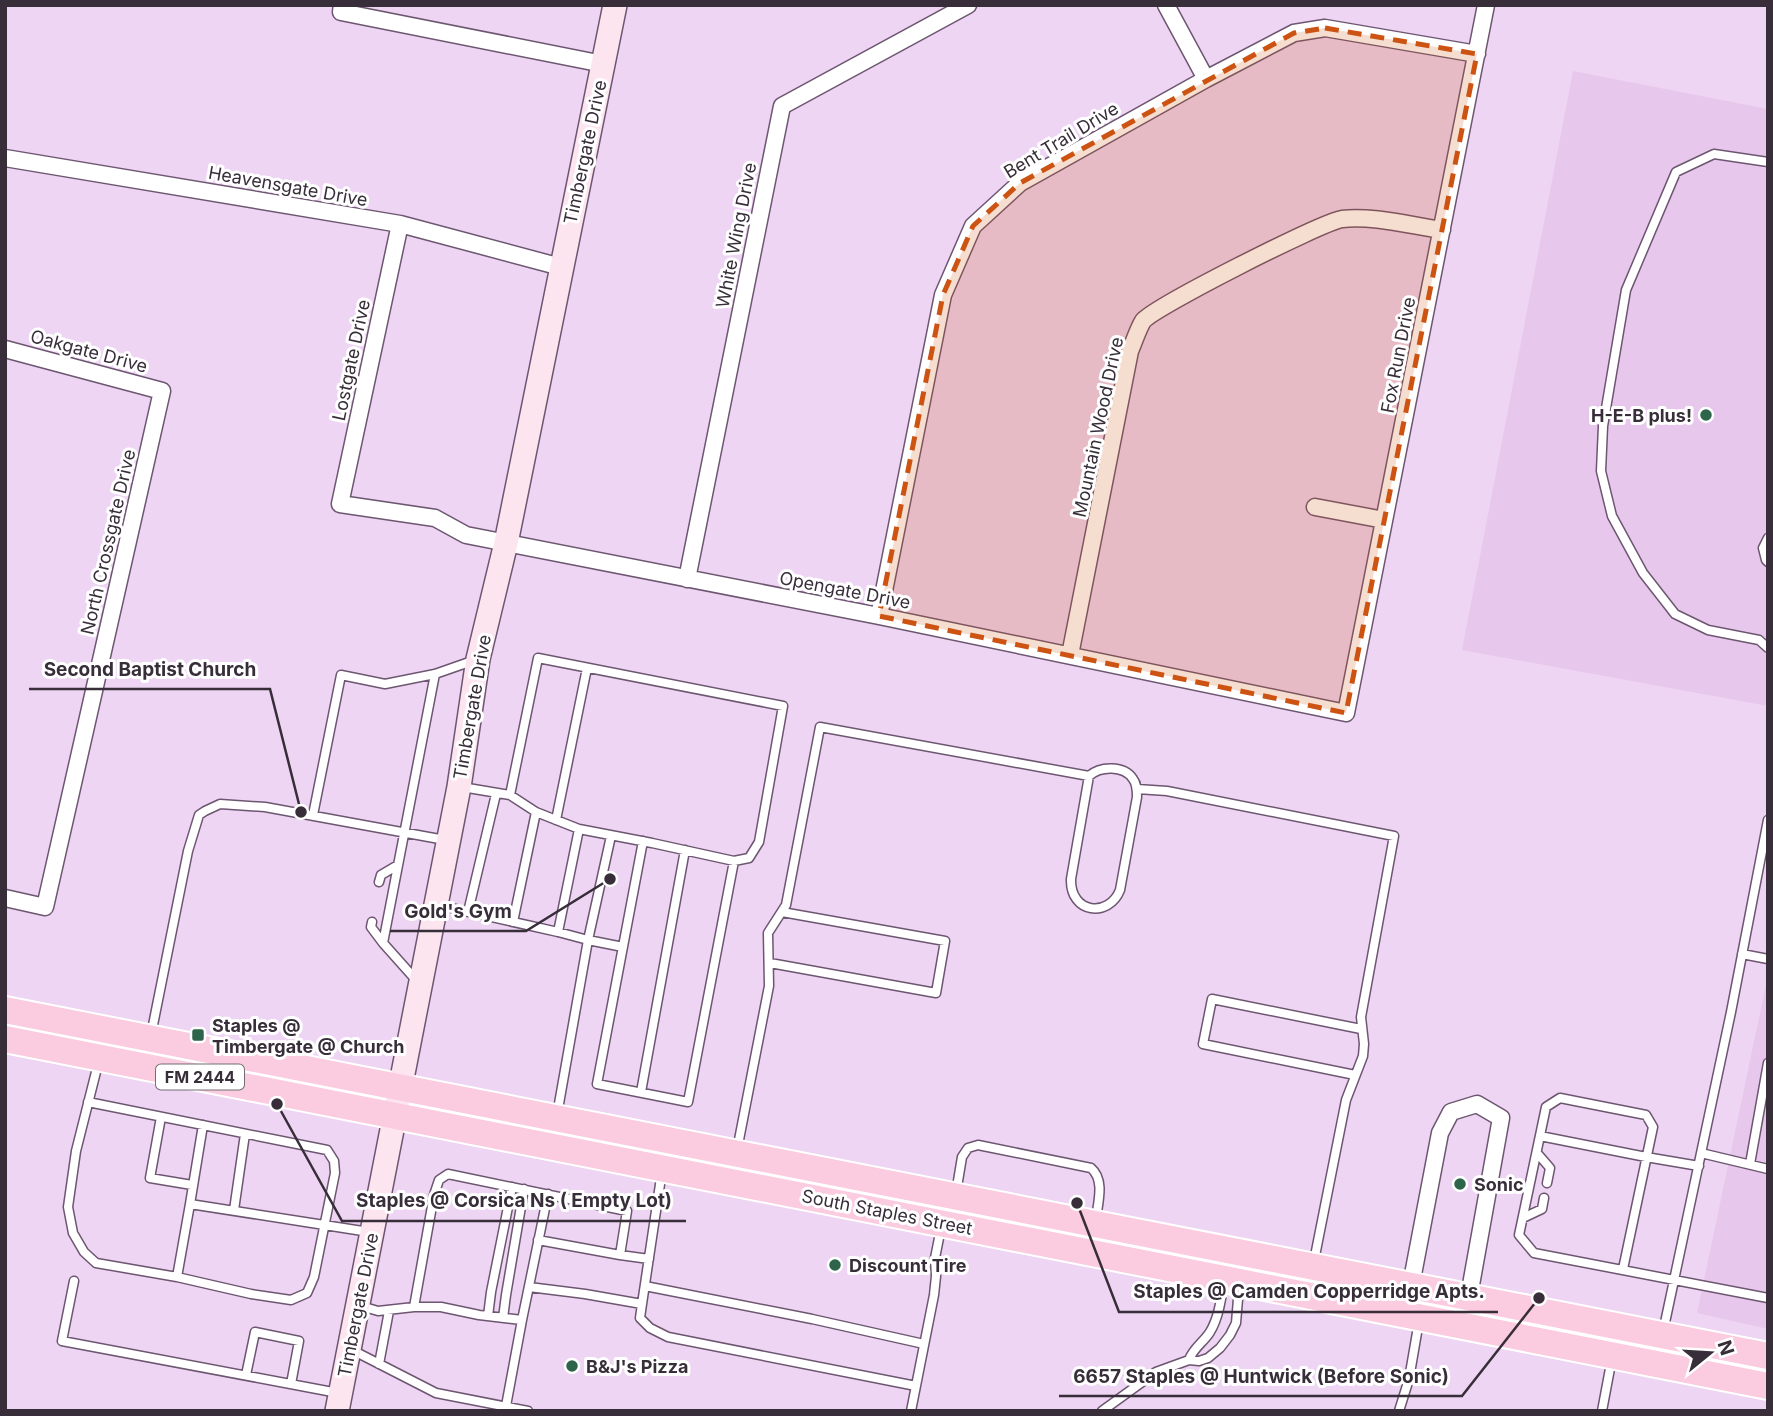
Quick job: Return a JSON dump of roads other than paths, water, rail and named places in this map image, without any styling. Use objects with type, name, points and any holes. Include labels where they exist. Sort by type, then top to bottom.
[{"type":"main road","name":"South Staples Street","points":[[5,1010],[1768,1356]]},
{"type":"main road","name":"South Staples Street","points":[[5,1039],[1768,1386]]},
{"type":"main road","points":[[1149,1264],[1188,1258],[1205,1259],[1211,1246]]},
{"type":"main road","points":[[1232,1280],[1229,1270],[1233,1267],[1249,1267],[1283,1260]]},
{"type":"main road","points":[[1612,1355],[1630,1345],[1650,1346],[1657,1343],[1662,1335]]},
{"type":"street","points":[[342,5],[341,12],[603,64]]},
{"type":"street","name":"Timbergate Drive","points":[[339,1402],[459,787],[478,659],[506,544],[615,5]]},
{"type":"street","name":"White Wing Drive","points":[[687,579],[782,106],[968,5]]},
{"type":"street","points":[[1166,5],[1206,79]]},
{"type":"street","name":"Fox Run Drive","points":[[1346,713],[1486,5]]},
{"type":"street","name":"Bent Trail Drive","points":[[879,616],[943,295],[973,226],[1020,183],[1294,33],[1325,28],[1477,54]]},
{"type":"street","name":"Heavensgate Drive","points":[[5,158],[400,224],[561,267]]},
{"type":"street","name":"Mountain Wood Drive","points":[[1070,655],[1130,351],[1144,320],[1186,294],[1313,229],[1341,219],[1368,219],[1442,230]]},
{"type":"street","name":"Lostgate Drive","points":[[340,504],[400,224]]},
{"type":"street","name":"Oakgate Drive","points":[[5,349],[162,391]]},
{"type":"street","name":"North Crossgate Drive","points":[[5,898],[45,907],[162,391]]},
{"type":"street","name":"Opengate Drive","points":[[340,504],[435,518],[466,535],[506,544],[879,616],[1346,713]]},
{"type":"street","points":[[1315,508],[1384,520]]},
{"type":"street","points":[[1411,1285],[1440,1133],[1451,1112],[1477,1104],[1501,1118],[1469,1296]]},
{"type":"lane","points":[[1768,162],[1714,154],[1676,172],[1626,290],[1603,426],[1601,471],[1612,516],[1643,573],[1675,614],[1708,630],[1759,640],[1768,648]]},
{"type":"lane","points":[[1768,538],[1763,548],[1768,562]]},
{"type":"lane","points":[[459,787],[510,795],[536,812],[579,829],[734,861],[749,858],[759,842],[783,706],[538,658],[510,795]]},
{"type":"lane","points":[[313,815],[341,675],[384,684],[435,674],[478,659]]},
{"type":"lane","points":[[556,820],[587,668]]},
{"type":"lane","points":[[383,943],[435,674]]},
{"type":"lane","points":[[737,1152],[769,986],[768,933],[786,905],[820,727],[1089,776],[1100,769],[1114,769],[1130,775],[1137,789],[1132,827],[1117,896],[1104,907],[1088,907],[1078,902],[1073,897],[1071,888],[1089,776]]},
{"type":"lane","points":[[1137,789],[1167,791],[1394,836],[1362,1010],[1362,1062],[1346,1100],[1313,1266]]},
{"type":"lane","points":[[468,912],[496,794]]},
{"type":"lane","points":[[150,1038],[188,851],[199,816],[220,804],[265,807],[448,840]]},
{"type":"lane","points":[[513,922],[536,812]]},
{"type":"lane","points":[[1662,1335],[1699,1166],[1768,820]]},
{"type":"lane","points":[[558,932],[579,829]]},
{"type":"lane","points":[[557,1117],[587,940],[611,836]]},
{"type":"lane","points":[[643,841],[597,1084],[688,1102],[734,861]]},
{"type":"lane","points":[[641,1092],[685,850]]},
{"type":"lane","points":[[379,882],[381,875],[398,866]]},
{"type":"lane","points":[[436,904],[623,947]]},
{"type":"lane","points":[[770,963],[936,993],[946,942],[782,912]]},
{"type":"lane","points":[[372,922],[371,927],[383,943],[421,985]]},
{"type":"lane","points":[[1742,954],[1768,959]]},
{"type":"lane","points":[[1355,1075],[1203,1044],[1212,999],[1361,1029]]},
{"type":"lane","points":[[88,1102],[327,1150],[334,1161],[335,1173],[326,1226],[314,1277],[307,1293],[291,1300],[251,1294],[177,1277],[96,1263],[84,1252],[73,1233],[68,1207],[76,1151],[88,1102],[99,1058]]},
{"type":"lane","points":[[1750,1164],[1768,1063]]},
{"type":"lane","points":[[1623,1269],[1653,1127],[1646,1115],[1560,1098],[1546,1107],[1519,1235],[1534,1253],[1768,1298]]},
{"type":"lane","points":[[161,1116],[150,1178],[192,1185]]},
{"type":"lane","points":[[177,1277],[203,1125]]},
{"type":"lane","points":[[233,1210],[246,1134]]},
{"type":"lane","points":[[1540,1136],[1699,1166]]},
{"type":"lane","points":[[955,1196],[962,1157],[968,1147],[990,1147],[1091,1168],[1098,1174],[1100,1182],[1096,1223]]},
{"type":"lane","points":[[1537,1153],[1550,1168],[1547,1183]]},
{"type":"lane","points":[[1701,1153],[1768,1169]]},
{"type":"lane","points":[[662,1168],[639,1318],[650,1328],[668,1337],[916,1386]]},
{"type":"lane","points":[[414,1307],[434,1195],[439,1181],[449,1174],[627,1211],[620,1255]]},
{"type":"lane","points":[[488,1316],[512,1187]]},
{"type":"lane","points":[[503,1318],[524,1189]]},
{"type":"lane","points":[[506,1406],[548,1194]]},
{"type":"lane","points":[[1523,1218],[1542,1209],[1544,1198]]},
{"type":"lane","points":[[190,1204],[372,1232]]},
{"type":"lane","points":[[911,1411],[934,1295],[935,1258],[942,1223]]},
{"type":"lane","points":[[538,1240],[649,1259]]},
{"type":"lane","points":[[1189,1360],[1192,1351],[1204,1340],[1217,1317],[1232,1280]]},
{"type":"lane","points":[[1102,1411],[1156,1373],[1189,1360],[1200,1361],[1208,1358],[1220,1348],[1236,1323],[1232,1280]]},
{"type":"lane","points":[[74,1281],[62,1340],[290,1384],[339,1402]]},
{"type":"lane","points":[[645,1286],[924,1344]]},
{"type":"lane","points":[[529,1287],[642,1304]]},
{"type":"lane","points":[[358,1306],[378,1311],[441,1307],[522,1320]]},
{"type":"lane","points":[[379,1364],[389,1311]]},
{"type":"lane","points":[[1399,1411],[1409,1379],[1419,1317]]},
{"type":"lane","points":[[246,1375],[255,1332],[299,1341],[290,1384]]},
{"type":"lane","points":[[349,1349],[436,1393],[528,1411]]},
{"type":"lane","points":[[1602,1411],[1612,1355]]},
{"type":"place","name":"H-E-B plus!","points":[[1706,415]]},
{"type":"place","name":"Second Baptist Church","points":[[301,812]]},
{"type":"place","name":"Gold's Gym","points":[[610,879]]},
{"type":"place","name":"Staples @ Timbergate @ Church","points":[[198,1035]]},
{"type":"place","name":"Staples @ Corsica Ns ( Empty Lot)","points":[[277,1104]]},
{"type":"place","name":"Sonic","points":[[1460,1184]]},
{"type":"place","name":"Staples @ Camden Copperridge Apts.","points":[[1077,1203]]},
{"type":"place","name":"Discount Tire","points":[[835,1265]]},
{"type":"place","name":"6657 Staples @ Huntwick (Before Sonic)","points":[[1539,1298]]},
{"type":"place","name":"B&J's Pizza","points":[[572,1366]]}]
